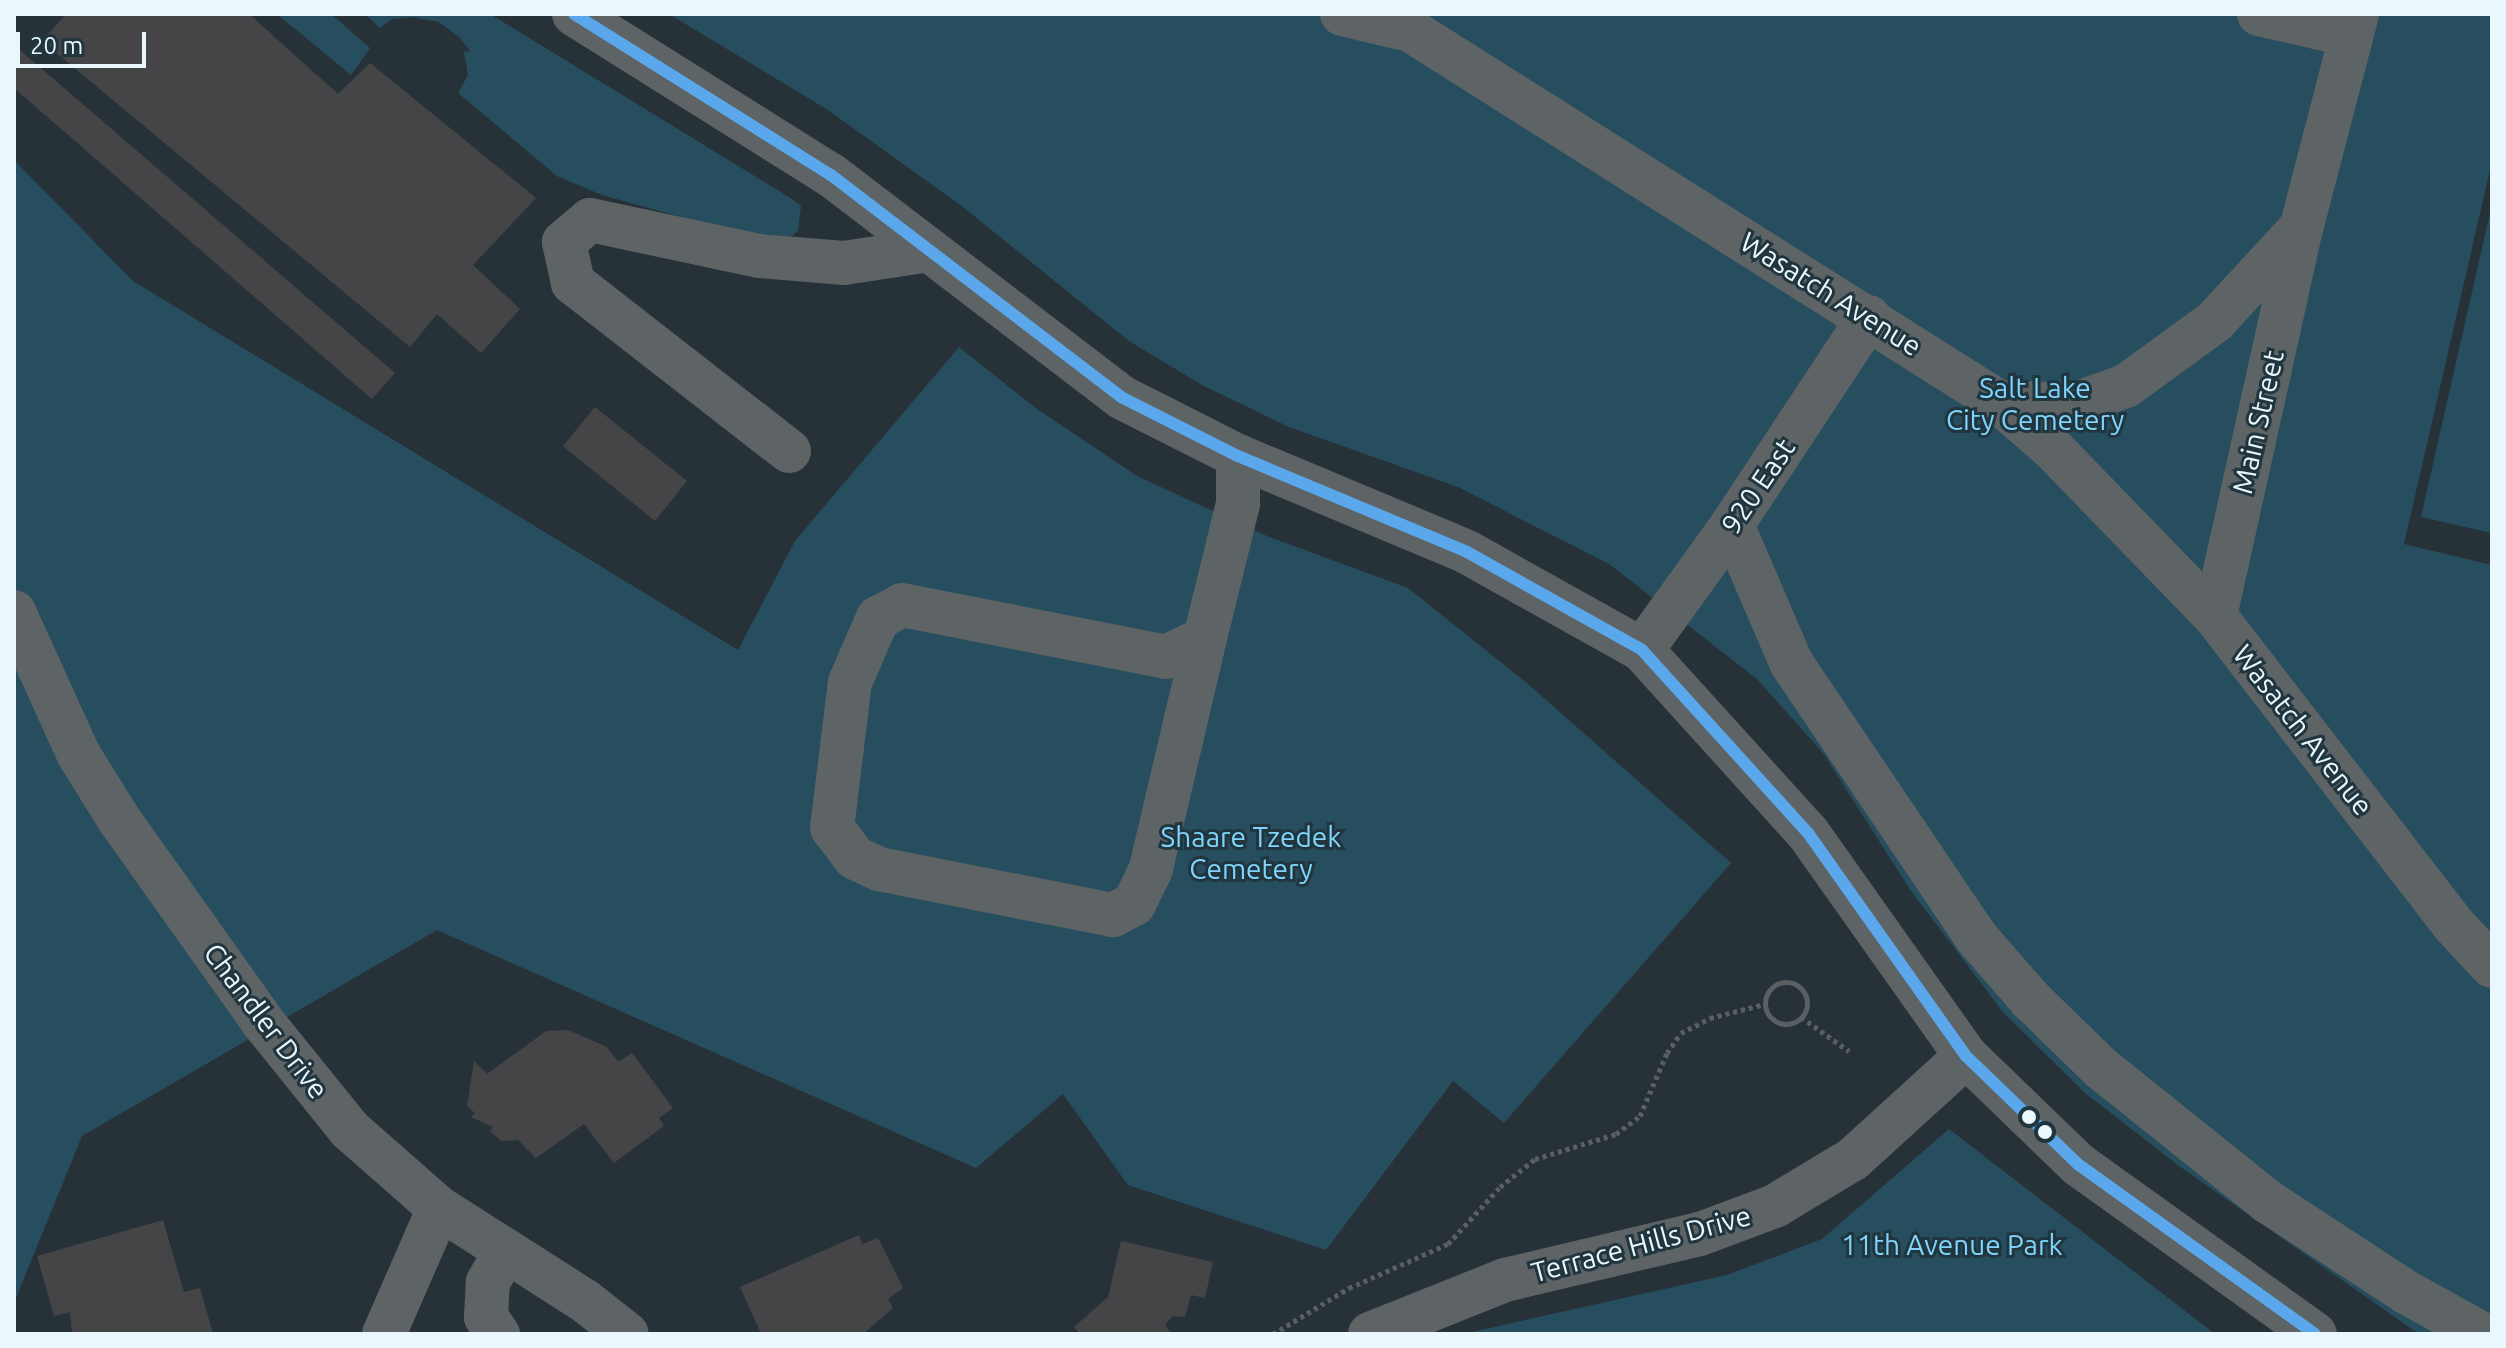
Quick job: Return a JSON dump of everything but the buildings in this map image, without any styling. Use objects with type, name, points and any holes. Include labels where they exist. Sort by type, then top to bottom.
[{"type":"street","points":[[574,14],[831,175],[1121,397],[1238,456],[1467,552],[1642,650],[1808,833],[1966,1056],[2079,1165],[2315,1334]]},
{"type":"street","name":"Wasatch Avenue","points":[[1342,14],[1412,22],[1999,402],[2051,447],[2215,616],[2453,924],[2492,966]]},
{"type":"street","points":[[2259,14],[2354,24]]},
{"type":"street","name":"Main Street","points":[[2215,616],[2301,229],[2354,24]]},
{"type":"street","points":[[789,451],[573,283],[564,242],[590,220],[759,256],[830,262],[929,250]]},
{"type":"street","name":"Main Street","points":[[1999,402],[2072,405],[2126,386],[2215,321],[2301,229]]},
{"type":"street","name":"920 East","points":[[1642,650],[1732,525],[1869,317]]},
{"type":"street","points":[[1205,638],[1166,657],[902,605],[878,618],[850,682],[832,828],[855,858],[879,869],[1113,915],[1134,904],[1151,869],[1238,504],[1238,456]]},
{"type":"street","points":[[1732,525],[1792,664],[1976,937],[2030,999],[2101,1068],[2267,1201],[2406,1292],[2482,1334]]},
{"type":"street","name":"Chandler Drive","points":[[14,612],[79,755],[262,1021],[349,1129],[439,1208],[505,1253],[585,1301],[627,1334]]},
{"type":"street","name":"Terrace Hills Drive","points":[[1370,1334],[1505,1280],[1700,1234],[1775,1206],[1853,1159],[1966,1056]]},
{"type":"street","points":[[384,1334],[439,1208]]},
{"type":"street","points":[[498,1334],[486,1317],[488,1282],[505,1253]]},
{"type":"path","points":[[1794,982],[1808,998],[1801,1017],[1789,1024],[1776,1021],[1765,1004],[1773,986],[1794,982]]},
{"type":"path","points":[[1273,1334],[1349,1288],[1448,1244],[1500,1187],[1535,1159],[1616,1134],[1640,1116],[1667,1053],[1681,1033],[1710,1018],[1765,1004]]},
{"type":"path","points":[[1801,1017],[1849,1051]]},
{"type":"green space","points":[[277,14],[331,14],[370,48],[351,75]]},
{"type":"green space","points":[[365,14],[490,14],[792,199],[801,206],[798,231],[790,238],[724,229],[602,195],[557,176],[458,93],[468,75],[464,51],[471,52],[459,37],[439,22],[412,17],[392,19],[380,28]]},
{"type":"green space","name":"Salt Lake City Cemetery","points":[[669,14],[2492,14],[2492,161],[2404,544],[2492,565],[2492,1334],[2419,1334],[2179,1166],[2084,1092],[2003,1012],[1911,891],[1823,753],[1757,679],[1609,564],[1458,487],[1289,427],[1202,385],[1129,341],[963,207],[828,110]]},
{"type":"green space","name":"Shaare Tzedek Cemetery","points":[[14,160],[133,281],[738,650],[795,541],[959,347],[1037,409],[1137,476],[1269,537],[1408,588],[1528,684],[1731,863],[1504,1123],[1453,1081],[1326,1250],[1128,1185],[1063,1094],[976,1168],[437,930],[82,1136],[14,1303]]},
{"type":"green space","points":[[2492,204],[2492,533],[2421,517]]},
{"type":"green space","name":"11th Avenue Park","points":[[1949,1129],[2215,1334],[1463,1334],[1727,1275],[1822,1239]]},
{"type":"transit line","points":[[574,14],[831,175],[1121,397],[1238,456],[1467,552],[1642,650],[1808,833],[1966,1056],[2079,1165],[2315,1334]]}]
